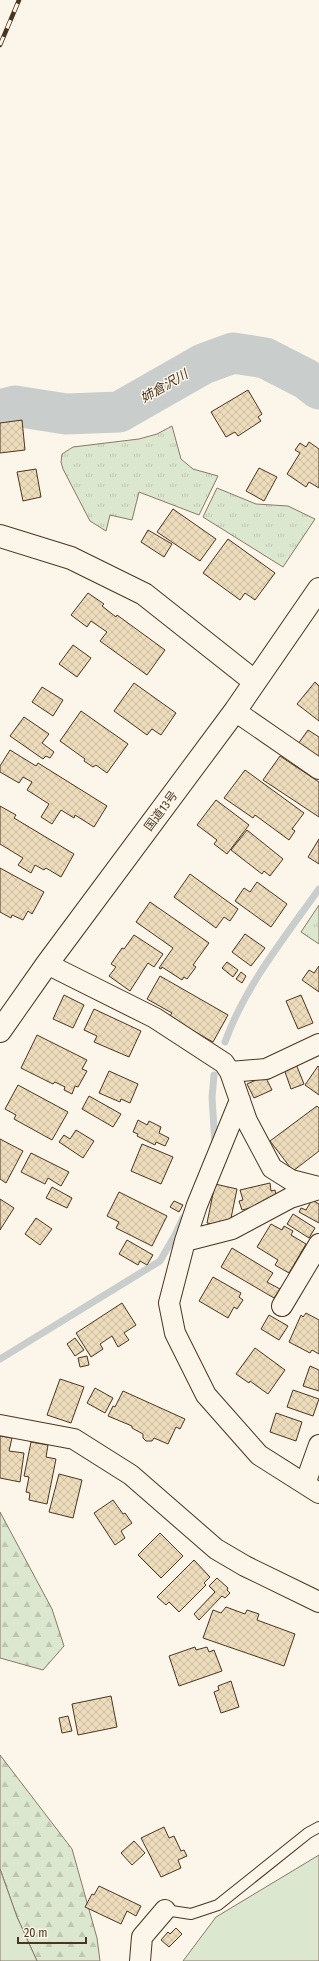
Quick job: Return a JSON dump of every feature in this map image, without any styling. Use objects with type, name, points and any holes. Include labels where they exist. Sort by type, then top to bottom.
[{"type":"main road","points":[[0,536],[71,558],[144,594],[254,681]]},
{"type":"main road","name":"国道13号","points":[[0,1031],[47,964],[235,711],[254,681],[319,589]]},
{"type":"street","points":[[235,711],[319,769]]},
{"type":"street","points":[[47,964],[155,1018],[224,1063],[230,1072],[246,1121],[272,1168],[291,1180],[319,1188]]},
{"type":"street","points":[[230,1072],[266,1068],[319,1044]]},
{"type":"street","points":[[240,1100],[197,1205],[185,1241],[169,1303],[175,1333],[206,1395],[258,1455],[312,1489],[319,1445]]},
{"type":"street","points":[[185,1241],[232,1229],[290,1198],[319,1188]]},
{"type":"street","points":[[282,1306],[319,1244]]},
{"type":"street","points":[[0,1425],[74,1439],[131,1475],[216,1549],[245,1566],[319,1602]]},
{"type":"street","points":[[140,1961],[142,1937],[165,1910]]},
{"type":"lane","points":[[165,1910],[191,1914],[218,1905],[308,1833],[319,1827]]},
{"type":"green space","points":[[172,426],[181,459],[193,469],[218,476],[199,515],[139,492],[132,520],[110,515],[106,531],[90,521],[63,469],[61,462],[62,454],[73,447],[139,439],[157,434]]},
{"type":"green space","points":[[217,488],[256,504],[288,506],[315,519],[283,567],[203,517]]},
{"type":"green space","points":[[319,905],[319,944],[301,932]]},
{"type":"green space","points":[[0,1512],[52,1609],[64,1646],[43,1670],[0,1658]]},
{"type":"green space","points":[[0,1755],[72,1849],[97,1938],[100,1961],[37,1961],[17,1917],[0,1869]]},
{"type":"green space","points":[[319,1855],[319,1961],[183,1961],[216,1917]]},
{"type":"green space","points":[[0,1869],[17,1917],[37,1961],[0,1961]]},
{"type":"building","points":[[248,390],[262,414],[258,417],[261,421],[238,436],[235,432],[226,437],[211,412]]},
{"type":"building","points":[[22,420],[25,450],[0,453],[0,423]]},
{"type":"building","points":[[309,442],[319,449],[319,488],[309,482],[306,487],[287,474],[300,453],[295,450],[300,443],[306,447]]},
{"type":"building","points":[[259,468],[277,477],[264,501],[246,491]]},
{"type":"building","points":[[36,469],[41,497],[23,501],[17,472]]},
{"type":"building","points":[[173,509],[216,539],[200,561],[157,532]]},
{"type":"building","points":[[148,530],[172,544],[164,557],[141,542]]},
{"type":"building","points":[[228,539],[275,573],[255,600],[245,593],[240,600],[203,573]]},
{"type":"building","points":[[88,593],[104,604],[102,606],[116,617],[117,615],[165,650],[147,675],[100,641],[107,632],[91,621],[87,627],[71,615]]},
{"type":"building","points":[[73,645],[91,658],[77,677],[59,664]]},
{"type":"building","points":[[315,682],[319,686],[319,721],[297,704]]},
{"type":"building","points":[[134,683],[176,713],[161,735],[152,729],[147,735],[114,711]]},
{"type":"building","points":[[42,687],[63,700],[53,716],[32,702]]},
{"type":"building","points":[[81,711],[128,744],[107,773],[96,765],[93,767],[84,761],[85,759],[60,741]]},
{"type":"building","points":[[24,717],[49,734],[42,743],[54,752],[50,758],[46,756],[43,759],[10,736]]},
{"type":"building","points":[[308,730],[319,737],[319,759],[298,744]]},
{"type":"building","points":[[10,750],[36,766],[38,763],[107,806],[94,827],[75,815],[74,818],[61,810],[52,824],[41,817],[49,804],[27,790],[32,782],[23,777],[19,783],[0,772],[0,766]]},
{"type":"building","points":[[280,756],[319,782],[319,817],[263,780]]},
{"type":"building","points":[[245,770],[304,813],[292,829],[295,831],[289,840],[255,815],[253,818],[224,798]]},
{"type":"building","points":[[216,800],[249,825],[227,854],[214,844],[217,840],[197,825]]},
{"type":"building","points":[[0,806],[16,815],[14,818],[74,854],[61,877],[46,868],[44,870],[35,865],[31,873],[18,865],[23,858],[0,844]]},
{"type":"building","points":[[247,830],[283,859],[270,876],[264,871],[262,874],[231,850]]},
{"type":"building","points":[[319,839],[319,864],[308,857]]},
{"type":"building","points":[[0,868],[44,892],[32,914],[28,911],[23,920],[12,915],[11,918],[0,912]]},
{"type":"building","points":[[190,874],[238,909],[230,921],[224,917],[216,928],[174,897]]},
{"type":"building","points":[[257,882],[287,904],[271,927],[235,901],[244,888],[250,892]]},
{"type":"building","points":[[150,902],[209,943],[193,965],[196,967],[187,979],[184,977],[182,980],[162,967],[161,969],[159,968],[173,948],[136,922]]},
{"type":"building","points":[[245,934],[265,948],[251,966],[232,952]]},
{"type":"building","points":[[134,935],[163,954],[154,967],[148,963],[130,991],[109,976],[116,967],[111,964],[122,948],[124,949]]},
{"type":"building","points":[[227,962],[238,970],[233,977],[222,968]]},
{"type":"building","points":[[319,966],[319,992],[302,980],[309,970],[314,973]]},
{"type":"building","points":[[241,972],[246,976],[242,983],[236,979]]},
{"type":"building","points":[[160,976],[228,1015],[213,1042],[169,1017],[172,1013],[147,999]]},
{"type":"building","points":[[64,995],[84,1005],[73,1028],[53,1019]]},
{"type":"building","points":[[301,995],[313,1023],[298,1029],[286,1001]]},
{"type":"building","points":[[94,1009],[141,1031],[129,1057],[94,1042],[97,1036],[84,1030]]},
{"type":"building","points":[[37,1035],[87,1060],[82,1069],[87,1071],[78,1087],[75,1086],[72,1094],[64,1090],[65,1087],[55,1082],[53,1084],[21,1068]]},
{"type":"building","points":[[296,1064],[304,1084],[291,1089],[284,1069]]},
{"type":"building","points":[[318,1066],[319,1067],[319,1095],[305,1085]]},
{"type":"building","points":[[109,1071],[138,1084],[130,1103],[121,1099],[120,1102],[99,1093]]},
{"type":"building","points":[[265,1076],[272,1090],[254,1098],[247,1084]]},
{"type":"building","points":[[18,1085],[68,1112],[52,1140],[14,1119],[16,1115],[5,1109]]},
{"type":"building","points":[[89,1096],[121,1114],[113,1127],[82,1109]]},
{"type":"building","points":[[317,1106],[319,1108],[319,1151],[293,1171],[270,1141]]},
{"type":"building","points":[[138,1120],[147,1125],[149,1121],[161,1127],[159,1133],[169,1138],[165,1146],[156,1142],[155,1145],[137,1136],[138,1134],[133,1132]]},
{"type":"building","points":[[76,1130],[94,1141],[83,1158],[59,1142],[64,1135],[70,1139]]},
{"type":"building","points":[[0,1139],[23,1151],[6,1183],[0,1179]]},
{"type":"building","points":[[142,1144],[173,1157],[161,1184],[131,1171]]},
{"type":"building","points":[[31,1153],[69,1172],[61,1186],[48,1178],[45,1184],[21,1172]]},
{"type":"building","points":[[270,1183],[271,1191],[275,1190],[277,1201],[242,1210],[239,1201],[243,1200],[240,1190]]},
{"type":"building","points":[[215,1184],[237,1189],[230,1223],[226,1227],[207,1223]]},
{"type":"building","points":[[52,1187],[72,1198],[67,1208],[46,1198]]},
{"type":"building","points":[[119,1192],[167,1216],[152,1246],[116,1228],[119,1222],[107,1216]]},
{"type":"building","points":[[0,1199],[14,1208],[0,1230]]},
{"type":"building","points":[[312,1200],[319,1204],[319,1223],[299,1212],[301,1208],[306,1210]]},
{"type":"building","points":[[174,1201],[183,1205],[179,1212],[170,1207]]},
{"type":"building","points":[[293,1214],[315,1228],[309,1238],[287,1224]]},
{"type":"building","points":[[36,1218],[52,1229],[40,1245],[25,1234]]},
{"type":"building","points":[[271,1224],[282,1230],[284,1226],[293,1231],[291,1235],[306,1244],[289,1273],[275,1265],[278,1260],[257,1247]]},
{"type":"building","points":[[127,1240],[153,1255],[147,1265],[140,1261],[138,1265],[119,1254]]},
{"type":"building","points":[[232,1248],[273,1273],[267,1282],[280,1289],[274,1298],[221,1267]]},
{"type":"building","points":[[213,1277],[241,1293],[239,1297],[243,1300],[237,1309],[234,1307],[228,1318],[199,1301]]},
{"type":"building","points":[[122,1303],[136,1325],[124,1333],[129,1340],[118,1347],[112,1336],[100,1344],[103,1349],[91,1357],[76,1333]]},
{"type":"building","points":[[306,1313],[319,1320],[319,1354],[312,1350],[310,1353],[289,1342],[301,1315],[303,1317]]},
{"type":"building","points":[[269,1315],[288,1326],[279,1340],[261,1329]]},
{"type":"building","points":[[75,1338],[84,1350],[75,1356],[67,1344]]},
{"type":"building","points":[[255,1348],[285,1370],[268,1394],[250,1381],[249,1383],[236,1374]]},
{"type":"building","points":[[87,1356],[89,1365],[80,1367],[78,1358]]},
{"type":"building","points":[[310,1366],[319,1370],[319,1391],[303,1386]]},
{"type":"building","points":[[60,1379],[84,1387],[71,1423],[47,1415]]},
{"type":"building","points":[[95,1388],[113,1398],[105,1413],[87,1403]]},
{"type":"building","points":[[293,1390],[319,1399],[313,1416],[287,1407]]},
{"type":"building","points":[[123,1391],[185,1419],[180,1429],[176,1427],[168,1444],[154,1438],[152,1441],[146,1441],[143,1438],[143,1434],[132,1428],[132,1426],[108,1416],[113,1406],[115,1407]]},
{"type":"building","points":[[276,1413],[302,1422],[296,1441],[270,1432]]},
{"type":"building","points":[[0,1436],[12,1438],[9,1451],[24,1453],[20,1482],[0,1478]]},
{"type":"building","points":[[31,1442],[48,1445],[46,1457],[56,1459],[47,1504],[29,1500],[30,1493],[26,1492],[29,1477],[24,1476]]},
{"type":"building","points":[[59,1474],[82,1480],[73,1518],[49,1512]]},
{"type":"building","points":[[113,1500],[123,1514],[125,1513],[132,1523],[121,1531],[125,1538],[115,1545],[94,1513]]},
{"type":"building","points":[[160,1533],[183,1556],[161,1578],[138,1555]]},
{"type":"building","points":[[194,1560],[210,1577],[204,1583],[206,1585],[179,1612],[169,1602],[166,1605],[157,1597]]},
{"type":"building","points":[[217,1578],[228,1588],[227,1590],[230,1593],[225,1598],[222,1596],[199,1620],[194,1614],[215,1592],[209,1586]]},
{"type":"building","points":[[226,1607],[245,1614],[247,1610],[259,1614],[257,1620],[295,1634],[284,1666],[203,1638],[213,1610],[221,1613]]},
{"type":"building","points":[[195,1647],[196,1650],[207,1647],[209,1652],[214,1650],[222,1671],[179,1686],[169,1656]]},
{"type":"building","points":[[231,1681],[239,1707],[221,1713],[214,1692],[219,1690],[218,1686]]},
{"type":"building","points":[[111,1696],[117,1727],[78,1735],[72,1704]]},
{"type":"building","points":[[68,1716],[72,1731],[62,1733],[59,1718]]},
{"type":"building","points":[[164,1827],[169,1838],[174,1836],[181,1851],[184,1850],[187,1856],[178,1860],[181,1868],[161,1877],[141,1838]]},
{"type":"building","points":[[134,1841],[145,1853],[132,1865],[121,1853]]},
{"type":"building","points":[[99,1886],[141,1906],[136,1916],[127,1911],[121,1924],[85,1907],[92,1894],[94,1895]]},
{"type":"building","points":[[176,1928],[182,1934],[169,1947],[161,1940],[168,1932],[170,1934]]},
{"type":"waterway","name":"姉倉沢川","points":[[0,410],[15,406],[66,414],[119,412],[203,364],[233,353],[265,358],[306,379],[319,389]]},
{"type":"waterway","points":[[225,1042],[243,1001],[267,962],[319,889]]},
{"type":"waterway","points":[[214,1075],[212,1097],[215,1145]]},
{"type":"waterway","points":[[0,1359],[160,1261],[183,1218]]},
{"type":"railway","points":[[0,45],[19,0]]}]
